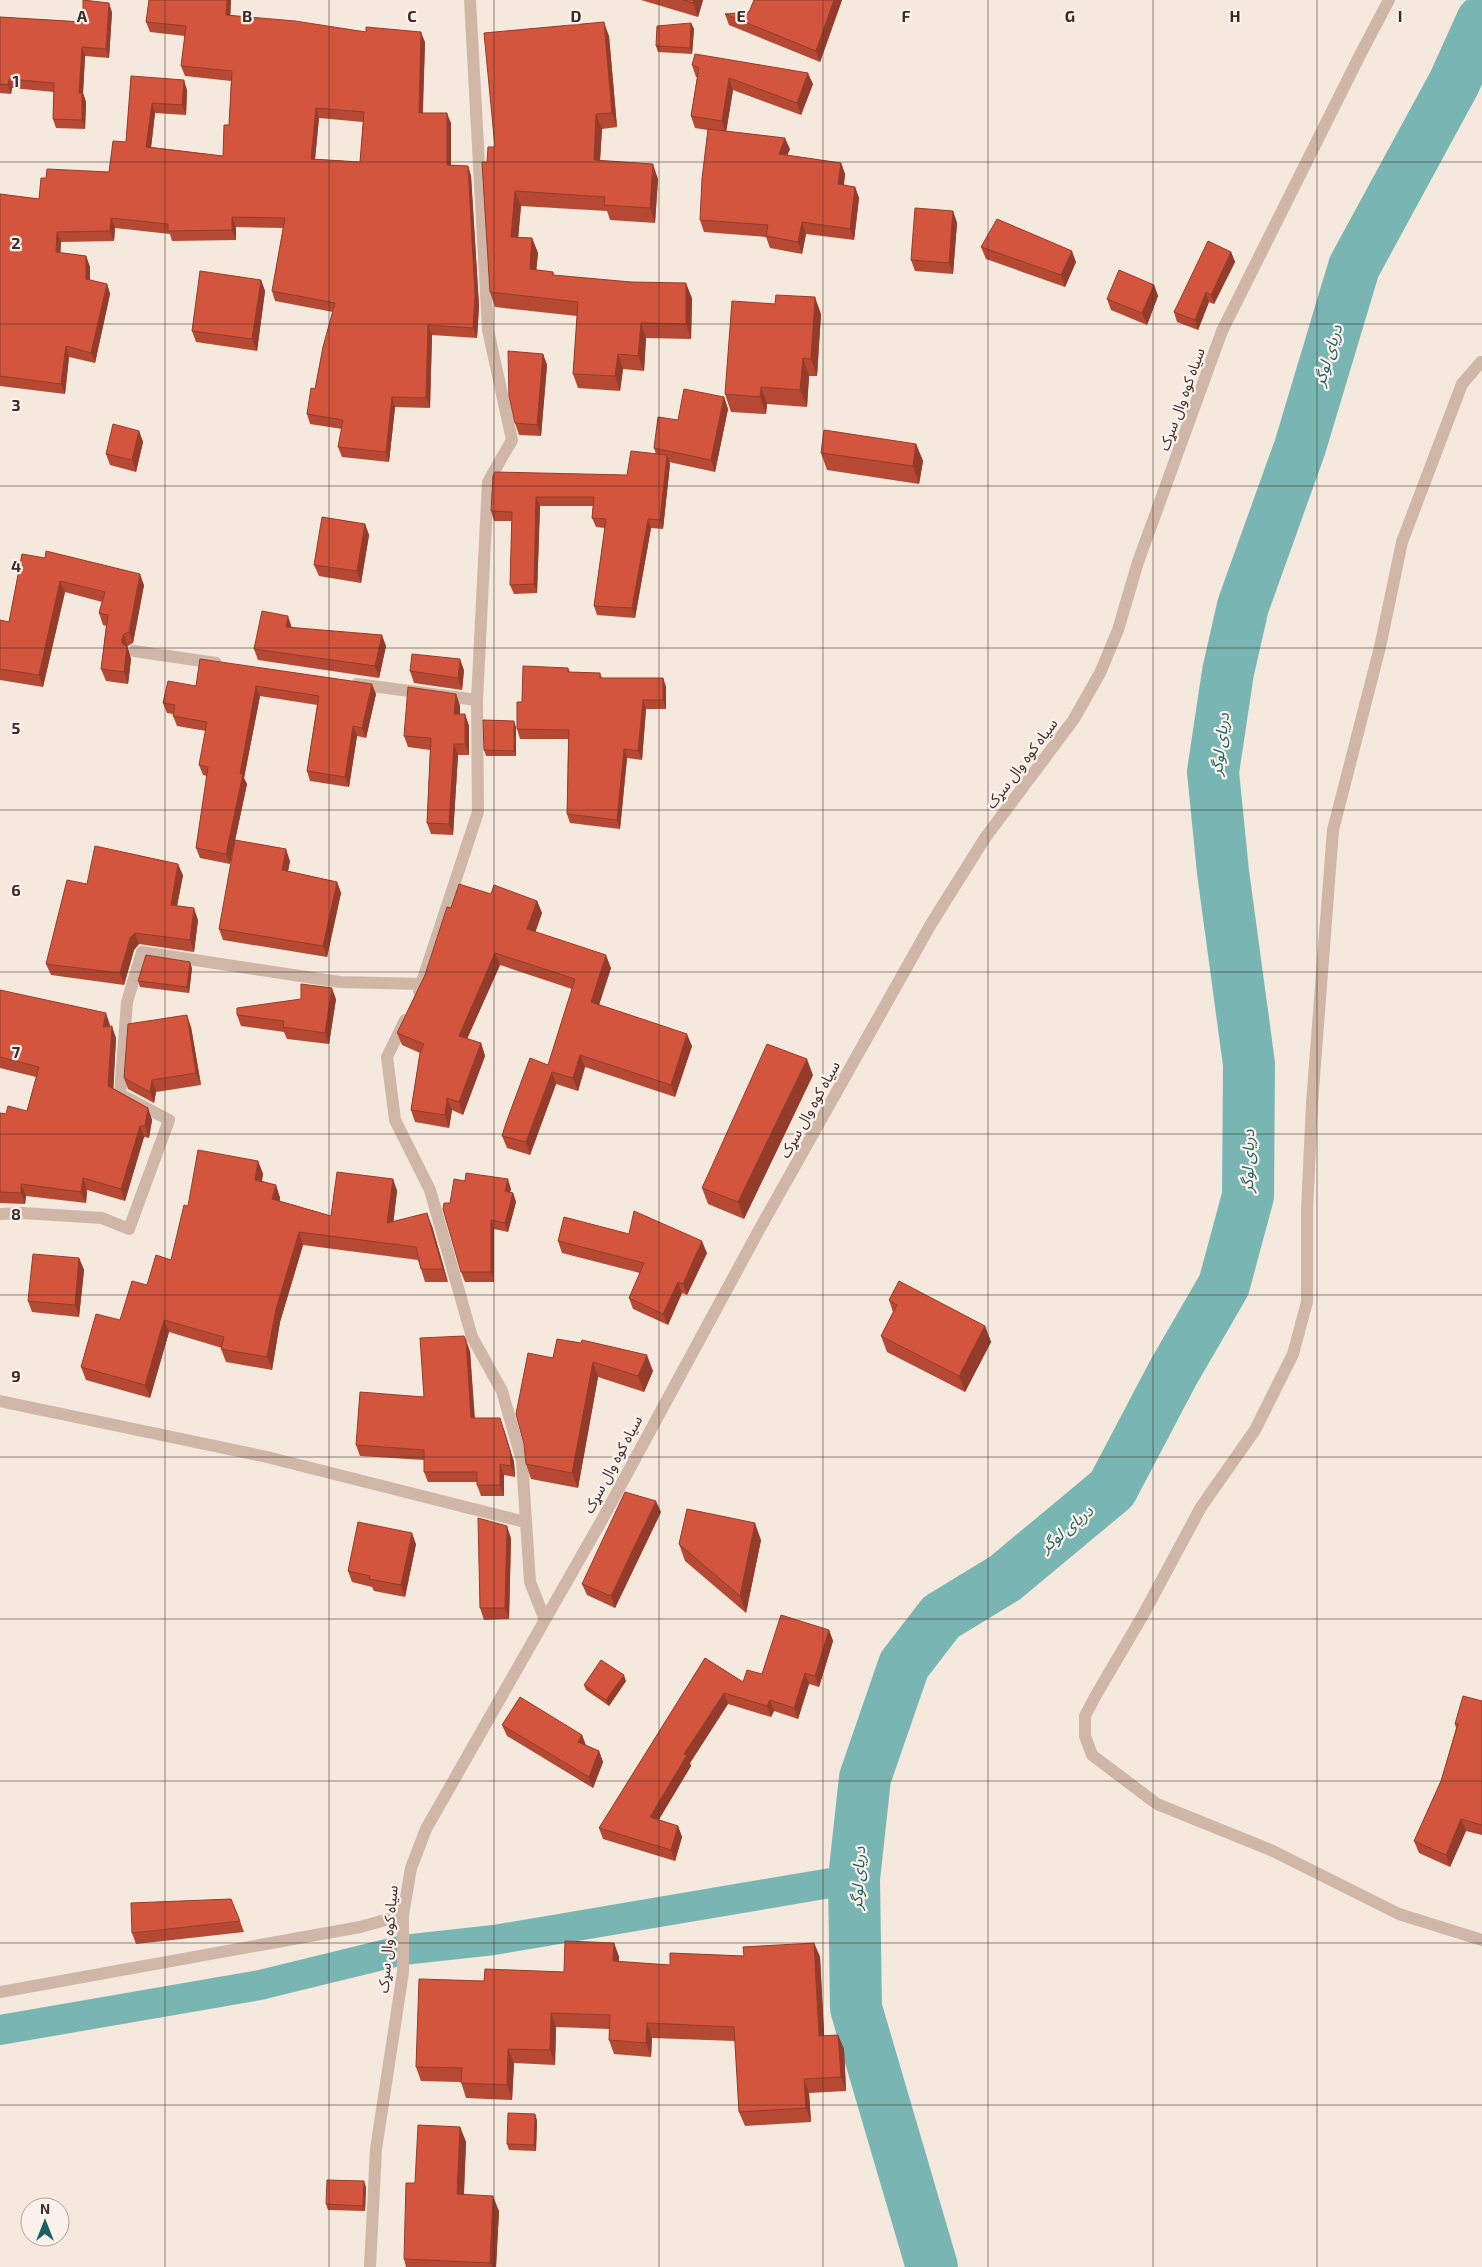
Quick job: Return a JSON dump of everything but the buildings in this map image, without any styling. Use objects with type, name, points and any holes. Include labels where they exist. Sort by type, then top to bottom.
[{"type":"street","points":[[470,0],[488,330],[512,440],[488,482],[477,700],[478,812],[422,984],[388,1057],[395,1120],[430,1190],[472,1337],[502,1391],[522,1461],[530,1582],[545,1620]]},
{"type":"street","name":"سیاه کوه وال سړک","points":[[370,2267],[376,2149],[403,1972],[403,1915],[411,1868],[426,1829],[545,1620],[754,1239],[931,924],[985,838],[1074,719],[1100,673],[1118,630],[1138,562],[1222,331],[1356,62],[1390,0]]},
{"type":"street","points":[[1481,362],[1462,384],[1402,542],[1380,647],[1333,830],[1312,1103],[1307,1211],[1307,1302],[1295,1346],[1255,1430],[1201,1507],[1143,1615],[1096,1695],[1085,1716],[1085,1736],[1092,1755],[1157,1804],[1273,1851],[1400,1914],[1482,1940]]},
{"type":"street","points":[[134,651],[232,665]]},
{"type":"street","points":[[341,681],[477,700]]},
{"type":"street","points":[[0,1214],[22,1213],[102,1218],[129,1229],[169,1120],[120,1094],[127,1002],[142,952],[340,982],[422,984]]},
{"type":"street","points":[[0,1401],[267,1458],[525,1522]]},
{"type":"street","points":[[0,1992],[350,1929],[403,1915]]},
{"type":"waterway","name":"دریای لوگر","points":[[932,2267],[856,2008],[854,1879],[865,1778],[904,1665],[941,1617],[1005,1578],[1112,1489],[1173,1373],[1224,1285],[1248,1196],[1249,1064],[1223,872],[1213,772],[1228,672],[1243,606],[1300,447],[1354,267],[1454,83],[1482,21]]},
{"type":"waterway","points":[[0,2030],[260,1985],[403,1950],[494,1940],[854,1879]]}]
